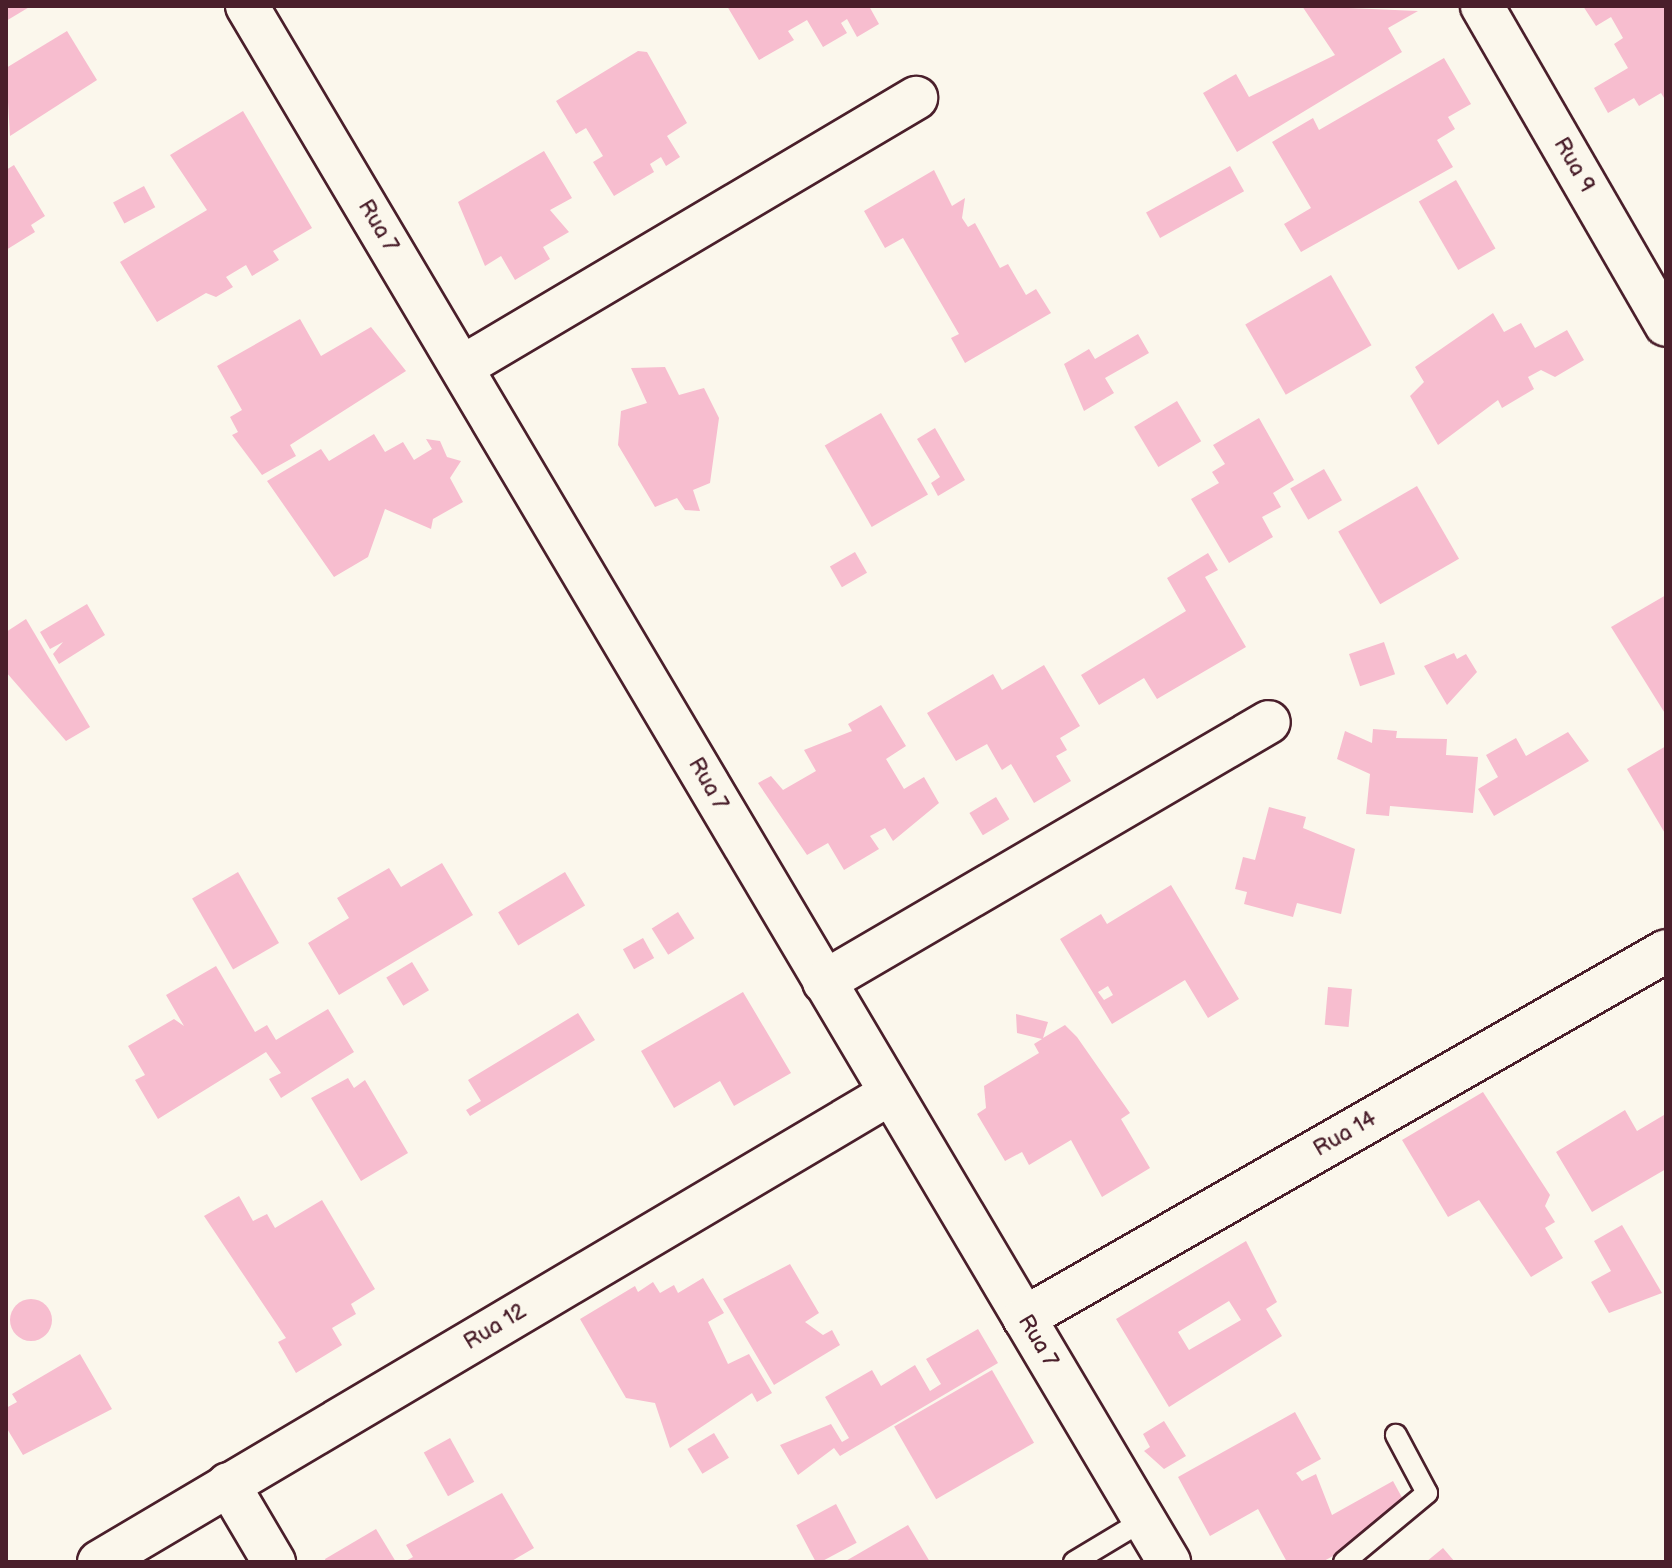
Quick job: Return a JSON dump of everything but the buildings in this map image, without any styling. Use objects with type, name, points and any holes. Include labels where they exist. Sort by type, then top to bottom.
[{"type":"street","name":"Rua 7","points":[[247,6],[1169,1562]]},
{"type":"street","name":"Rua 9","points":[[1482,6],[1666,325]]},
{"type":"street","points":[[462,367],[916,98]]},
{"type":"street","points":[[824,982],[1269,722]]},
{"type":"street","name":"Rua 14","points":[[1024,1318],[1666,951]]},
{"type":"street","name":"Rua 12","points":[[99,1562],[891,1093]]},
{"type":"street","points":[[228,1484],[274,1562]]},
{"type":"lane","points":[[1344,1562],[1421,1505],[1427,1493],[1396,1435]]},
{"type":"lane","points":[[1074,1562],[1144,1520]]}]
